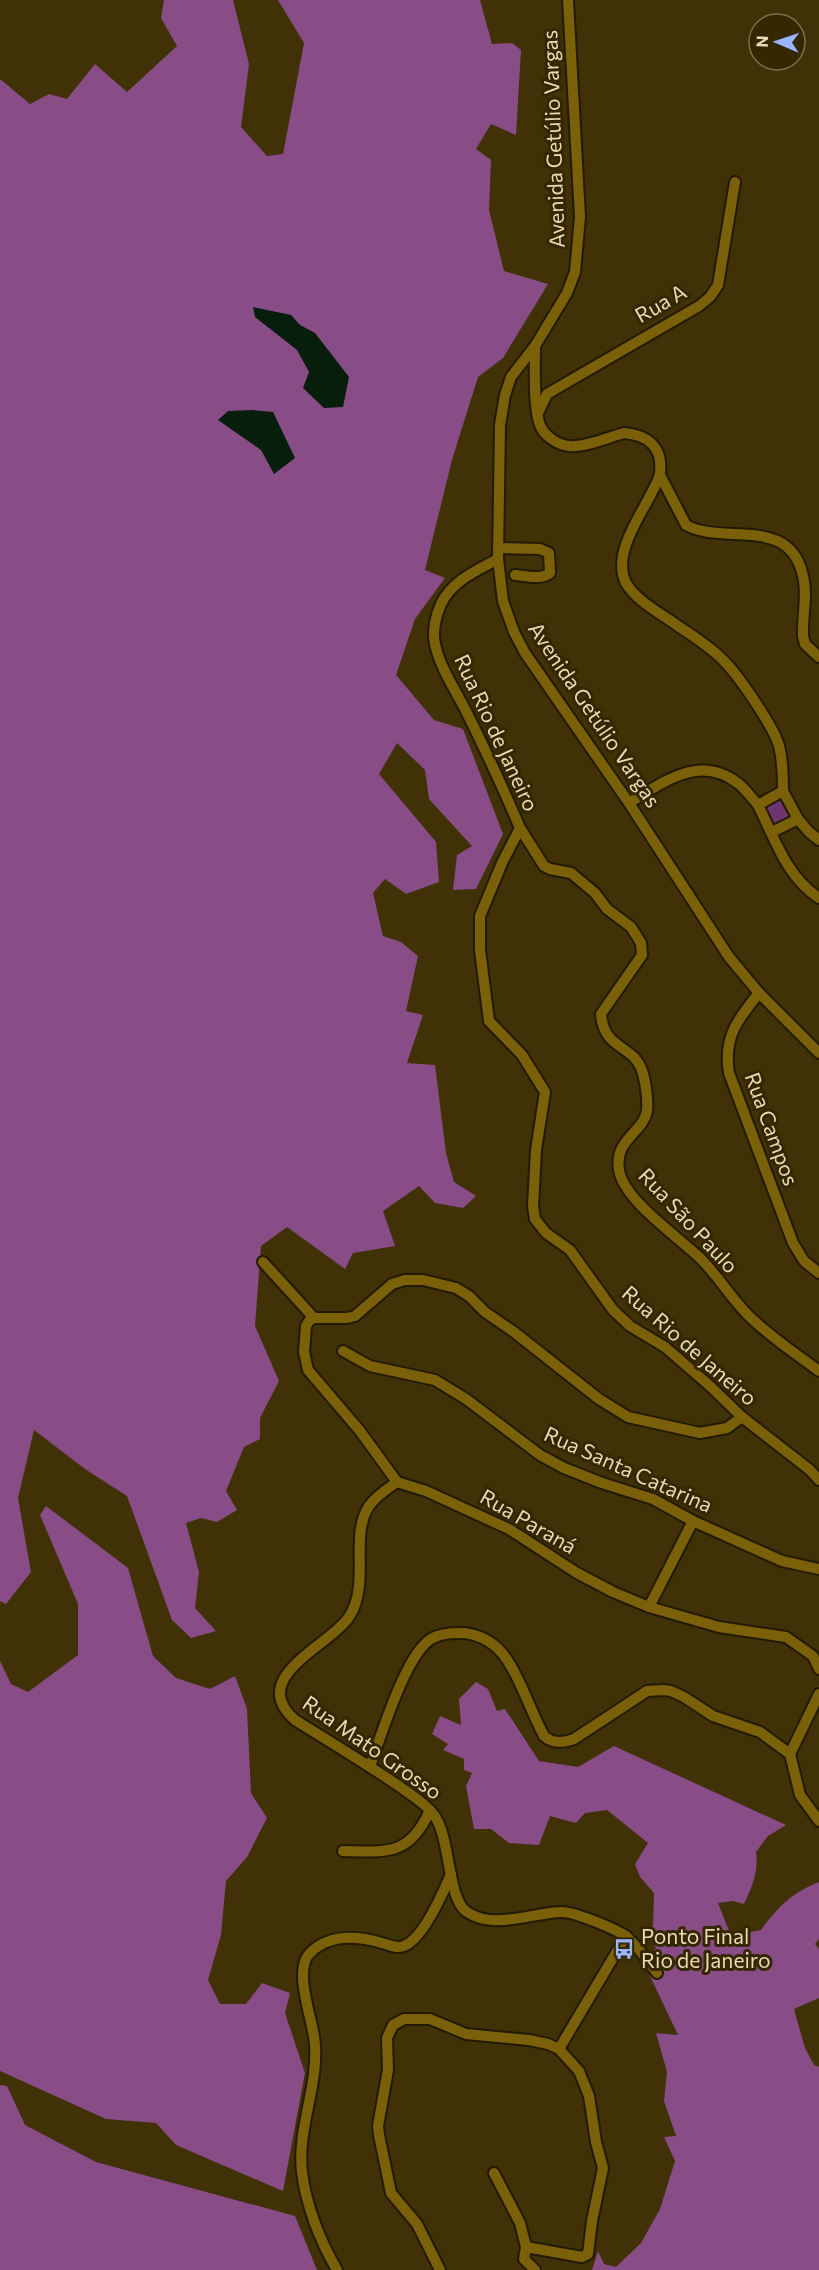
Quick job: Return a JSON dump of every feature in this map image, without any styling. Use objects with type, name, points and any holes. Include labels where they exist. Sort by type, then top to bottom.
[{"type":"street","name":"Avenida Getúlio Vargas","points":[[568,0],[580,237],[575,272],[567,293],[535,346],[511,377],[502,411],[498,553],[503,601],[514,633],[525,653],[629,803],[729,957],[759,993],[819,1053]]},
{"type":"street","name":"Rua A","points":[[538,414],[543,398],[547,394],[699,306],[715,291],[722,272],[735,182]]},
{"type":"street","points":[[535,346],[538,414],[540,426],[546,435],[568,447],[624,433],[647,438],[657,448],[660,475],[686,525],[705,532],[763,535],[785,546],[794,556],[804,577],[803,636],[809,649],[819,657]]},
{"type":"street","points":[[660,475],[625,548],[622,562],[625,581],[631,591],[646,603],[723,659],[767,721],[778,744],[783,764],[783,791],[798,819],[819,840]]},
{"type":"street","points":[[498,553],[540,549],[549,553],[550,573],[547,576],[515,575]]},
{"type":"street","name":"Rua Rio de Janeiro","points":[[498,553],[469,575],[441,603],[434,642],[443,667],[496,771],[520,828],[502,863],[480,916],[480,950],[489,1021],[522,1054],[544,1092],[545,1099],[540,1116],[536,1150],[533,1213],[542,1228],[570,1250],[613,1310],[630,1326],[664,1347],[711,1386],[742,1417],[810,1470],[819,1480]]},
{"type":"street","points":[[629,803],[679,773],[705,771],[719,774],[739,784],[758,805],[789,869],[808,891],[819,898]]},
{"type":"street","points":[[758,805],[783,791]]},
{"type":"street","points":[[772,832],[798,819]]},
{"type":"street","name":"Rua São Paulo","points":[[520,828],[544,866],[571,873],[595,893],[607,909],[631,927],[640,944],[642,955],[601,1014],[602,1025],[607,1036],[635,1059],[643,1073],[645,1088],[647,1110],[643,1121],[625,1142],[619,1168],[621,1180],[643,1207],[700,1258],[749,1316],[782,1345],[819,1371]]},
{"type":"street","name":"Rua Campos","points":[[759,993],[734,1028],[728,1054],[729,1073],[793,1243],[804,1261],[819,1273]]},
{"type":"street","points":[[263,1262],[314,1317]]},
{"type":"street","points":[[397,1482],[360,1431],[308,1370],[304,1338],[306,1326],[314,1317],[347,1318],[355,1316],[397,1282],[423,1280],[443,1283],[469,1296],[485,1312],[622,1414],[654,1424],[700,1433],[727,1428],[742,1417]]},
{"type":"street","name":"Rua Santa Catarina","points":[[343,1351],[370,1366],[435,1380],[466,1399],[540,1455],[602,1483],[653,1499],[693,1521],[782,1561],[819,1569]]},
{"type":"street","name":"Rua Paraná","points":[[397,1482],[426,1491],[500,1525],[593,1583],[649,1606],[719,1627],[786,1637],[813,1656],[819,1669]]},
{"type":"street","name":"Rua Mato Grosso","points":[[397,1482],[385,1490],[370,1506],[363,1520],[358,1602],[347,1620],[290,1670],[282,1683],[283,1706],[295,1720],[370,1766],[430,1810],[441,1826],[456,1893],[463,1909],[480,1918],[503,1919],[562,1911],[572,1912],[626,1936]]},
{"type":"street","points":[[649,1606],[693,1521]]},
{"type":"street","points":[[370,1766],[390,1711],[410,1665],[420,1650],[438,1636],[463,1632],[486,1640],[503,1654],[544,1736],[551,1740],[560,1742],[574,1739],[647,1691],[663,1690],[684,1697],[712,1716],[760,1732],[790,1754]]},
{"type":"street","points":[[819,1694],[790,1754],[800,1795],[819,1821]]},
{"type":"street","points":[[343,1851],[380,1852],[401,1846],[412,1839],[422,1827],[430,1810]]},
{"type":"street","points":[[337,2270],[313,2218],[302,2169],[305,2123],[316,2070],[315,2043],[303,1979],[303,1964],[311,1951],[322,1943],[347,1937],[400,1947],[406,1946],[418,1934],[437,1905],[451,1873]]},
{"type":"street","points":[[559,2049],[626,1936],[657,1973]]},
{"type":"street","points":[[441,2270],[417,2224],[395,2200],[388,2183],[378,2126],[388,2070],[387,2038],[393,2025],[404,2019],[423,2018],[473,2036],[529,2040],[548,2044],[559,2049],[579,2071],[590,2096],[596,2142],[603,2168],[602,2182],[592,2221],[590,2250],[586,2256],[526,2247]]},
{"type":"street","points":[[494,2173],[520,2223],[526,2247],[524,2259],[534,2270]]},
{"type":"shaded area","points":[[164,0],[233,0],[249,64],[241,127],[267,156],[283,154],[304,43],[278,0],[480,0],[492,44],[512,43],[521,50],[516,135],[491,124],[476,149],[491,160],[489,210],[504,271],[548,284],[503,358],[478,377],[452,460],[425,570],[445,578],[415,619],[396,675],[434,720],[463,729],[503,834],[476,889],[453,890],[457,855],[472,846],[429,799],[425,770],[397,743],[379,774],[436,842],[439,882],[406,894],[385,879],[373,893],[383,936],[401,942],[418,956],[406,1011],[423,1015],[407,1063],[435,1065],[446,1153],[454,1182],[476,1196],[463,1208],[435,1203],[419,1186],[383,1211],[395,1246],[353,1253],[345,1269],[287,1227],[261,1246],[255,1326],[279,1381],[260,1418],[260,1439],[244,1447],[226,1491],[237,1510],[217,1522],[201,1518],[186,1523],[199,1572],[195,1608],[216,1631],[191,1638],[172,1620],[127,1496],[85,1469],[34,1430],[18,1498],[31,1572],[6,1604],[0,1601],[0,79],[30,104],[49,94],[67,99],[95,64],[127,92],[177,46],[161,18]]},
{"type":"shaded area","points":[[253,307],[291,315],[300,325],[315,333],[349,377],[343,407],[324,408],[303,388],[309,372],[297,350],[255,317]]},
{"type":"shaded area","points":[[228,411],[273,412],[295,458],[274,474],[261,450],[218,420]]},
{"type":"shaded area","points":[[781,800],[788,808],[790,819],[775,826],[772,825],[763,809],[771,802]]},
{"type":"shaded area","points":[[46,1506],[128,1568],[153,1656],[176,1678],[210,1689],[235,1676],[247,1709],[251,1793],[267,1818],[247,1857],[226,1881],[221,1935],[208,1980],[220,2004],[246,2004],[262,1983],[290,1993],[285,2013],[305,2073],[283,2191],[176,2145],[156,2123],[106,2119],[0,2071],[0,1661],[11,1684],[28,1692],[78,1655],[78,1604],[40,1515]]},
{"type":"shaded area","points":[[476,1682],[488,1689],[497,1711],[505,1709],[539,1761],[578,1767],[614,1746],[786,1825],[768,1836],[756,1852],[756,1872],[744,1904],[733,1901],[718,1903],[731,1936],[761,1930],[786,1902],[819,1882],[819,1939],[815,1944],[819,1949],[819,1998],[794,2009],[805,2048],[814,2065],[819,2067],[819,2270],[592,2270],[598,2251],[604,2264],[616,2267],[641,2243],[660,2209],[675,2161],[664,2137],[676,2136],[664,2101],[667,2072],[656,2033],[678,2035],[649,1974],[648,1960],[656,1948],[648,1932],[653,1925],[654,1893],[640,1877],[635,1864],[648,1843],[607,1810],[585,1813],[576,1823],[550,1816],[539,1845],[509,1843],[491,1829],[474,1829],[466,1786],[472,1773],[464,1770],[464,1759],[443,1750],[448,1744],[432,1734],[440,1716],[461,1725],[459,1699]]},
{"type":"shaded area","points":[[0,2085],[7,2086],[25,2125],[96,2162],[295,2216],[317,2270],[0,2270]]},
{"type":"place","name":"Ponto Final Rio de Janeiro","points":[[624,1949]]}]
